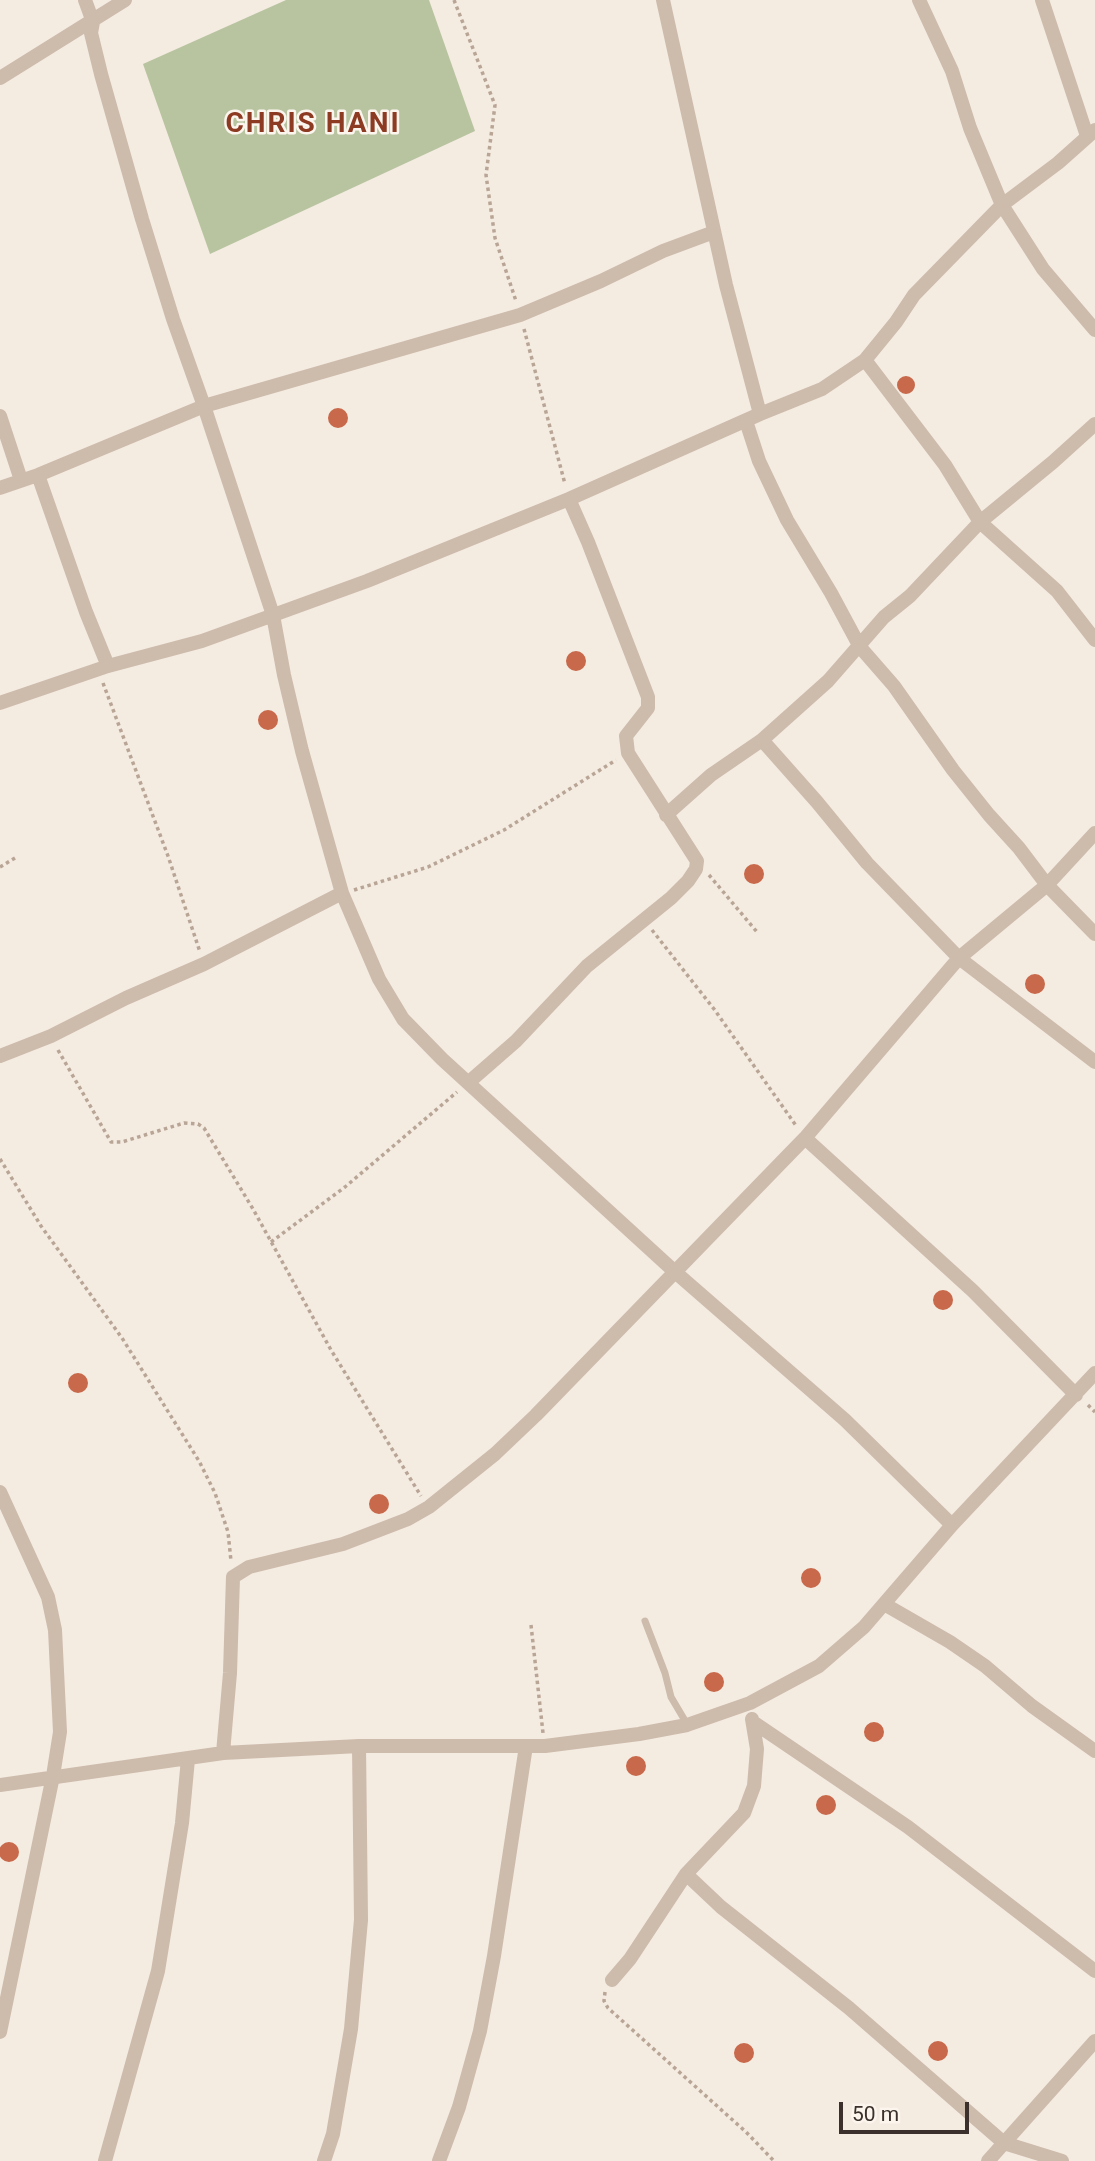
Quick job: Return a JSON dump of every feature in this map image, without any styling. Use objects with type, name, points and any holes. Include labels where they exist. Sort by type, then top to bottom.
[{"type":"street","points":[[85,0],[93,22],[91,33],[101,74],[142,219],[273,615],[299,739],[342,893],[379,979],[403,1019],[442,1059],[674,1271],[845,1420],[952,1525]]},
{"type":"street","points":[[0,78],[125,0]]},
{"type":"street","points":[[663,0],[744,362],[759,461],[786,520],[831,593],[860,647],[894,686],[953,770],[989,815],[1020,848],[1047,885],[1095,934]]},
{"type":"street","points":[[919,0],[952,71],[970,128],[1002,205],[1044,269],[1095,330]]},
{"type":"street","points":[[0,704],[103,668],[202,641],[367,581],[569,499],[822,389],[864,360],[896,322],[914,295],[1002,205],[1058,163],[1091,133],[1042,0]]},
{"type":"street","points":[[0,488],[205,406],[520,315],[663,251],[714,232]]},
{"type":"street","points":[[864,360],[945,465],[980,522],[1057,591],[1095,640]]},
{"type":"street","points":[[0,416],[22,480]]},
{"type":"street","points":[[666,815],[711,775],[762,740],[828,681],[884,617],[910,596],[980,522],[1095,424]]},
{"type":"street","points":[[38,475],[103,668]]},
{"type":"street","points":[[469,1082],[516,1041],[587,966],[645,920],[688,881],[694,874],[697,861],[628,753],[626,736],[648,708],[649,702],[569,499]]},
{"type":"street","points":[[762,740],[867,863],[959,958],[1095,1062]]},
{"type":"street","points":[[223,1754],[230,1673],[233,1577],[249,1567],[342,1544],[385,1529],[429,1507],[495,1454],[805,1138],[959,958],[1047,885],[1095,833]]},
{"type":"street","points":[[0,1056],[51,1036],[126,998],[204,964],[342,893]]},
{"type":"street","points":[[805,1138],[973,1291],[1076,1395]]},
{"type":"street","points":[[0,1785],[223,1754],[359,1746],[544,1746],[687,1725],[750,1703],[819,1666],[864,1627],[952,1525],[1095,1373]]},
{"type":"street","points":[[0,1492],[48,1597],[55,1630],[60,1732],[0,2032]]},
{"type":"street","points":[[884,1604],[950,1642],[985,1666],[1032,1706],[1095,1751]]},
{"type":"street","points":[[612,1980],[631,1959],[685,1874],[744,1812],[754,1786],[757,1749],[750,1703]]},
{"type":"street","points":[[752,1722],[908,1828],[1095,1971]]},
{"type":"street","points":[[324,2161],[333,2134],[351,2029],[361,1920],[359,1746]]},
{"type":"street","points":[[439,2161],[459,2107],[480,2031],[526,1746]]},
{"type":"street","points":[[105,2161],[158,1971],[182,1823],[188,1759]]},
{"type":"street","points":[[685,1874],[721,1907],[849,2008],[1004,2143],[1062,2161]]},
{"type":"street","points":[[988,2161],[1095,2041]]},
{"type":"lane","points":[[645,1622],[665,1673],[671,1697],[687,1725]]},
{"type":"path","points":[[454,0],[495,105],[486,175],[495,238],[520,315],[569,499]]},
{"type":"path","points":[[103,668],[204,964]]},
{"type":"path","points":[[342,893],[428,867],[504,830],[628,753]]},
{"type":"path","points":[[0,867],[15,858]]},
{"type":"path","points":[[697,861],[757,932]]},
{"type":"path","points":[[645,920],[714,1009],[805,1138]]},
{"type":"path","points":[[51,1036],[111,1142],[117,1144],[184,1123],[198,1124],[204,1128],[331,1350],[404,1471],[429,1507]]},
{"type":"path","points":[[271,1242],[345,1187],[469,1082]]},
{"type":"path","points":[[0,1159],[41,1226],[122,1338],[199,1461],[215,1493],[228,1532],[233,1577]]},
{"type":"path","points":[[531,1625],[544,1746]]},
{"type":"path","points":[[612,1980],[605,1993],[604,2001],[608,2008],[746,2132],[774,2161]]},
{"type":"green space","points":[[286,0],[429,0],[475,131],[210,254],[143,64]]},
{"type":"building","points":[[902,376],[910,376],[915,385],[913,392],[902,394],[897,389],[897,381]]},
{"type":"building","points":[[338,408],[345,411],[348,418],[345,425],[338,428],[331,425],[328,418],[331,411]]},
{"type":"building","points":[[576,651],[583,654],[586,661],[583,668],[576,671],[569,668],[566,661],[569,654]]},
{"type":"building","points":[[268,710],[275,713],[278,720],[275,727],[268,730],[261,727],[258,720],[261,713]]},
{"type":"building","points":[[754,864],[761,867],[764,874],[761,881],[754,884],[747,881],[744,874],[747,867]]},
{"type":"building","points":[[1035,974],[1042,977],[1045,984],[1042,991],[1035,994],[1028,991],[1025,984],[1028,977]]},
{"type":"building","points":[[943,1290],[950,1293],[953,1300],[950,1307],[943,1310],[936,1307],[933,1300],[936,1293]]},
{"type":"building","points":[[78,1373],[85,1376],[88,1383],[85,1390],[78,1393],[71,1390],[68,1383],[71,1376]]},
{"type":"building","points":[[379,1494],[386,1497],[389,1504],[386,1511],[379,1514],[372,1511],[369,1504],[372,1497]]},
{"type":"building","points":[[811,1568],[818,1571],[821,1578],[818,1585],[811,1588],[804,1585],[801,1578],[804,1571]]},
{"type":"building","points":[[714,1672],[721,1675],[724,1682],[721,1689],[714,1692],[707,1689],[704,1682],[707,1675]]},
{"type":"building","points":[[874,1722],[881,1725],[884,1732],[881,1739],[874,1742],[867,1739],[864,1732],[867,1725]]},
{"type":"building","points":[[636,1756],[643,1759],[646,1766],[643,1773],[636,1776],[629,1773],[626,1766],[629,1759]]},
{"type":"building","points":[[826,1795],[833,1798],[836,1805],[833,1812],[826,1815],[819,1812],[816,1805],[819,1798]]},
{"type":"building","points":[[9,1842],[16,1845],[19,1852],[16,1859],[9,1862],[2,1859],[-1,1852],[2,1845]]},
{"type":"building","points":[[938,2041],[945,2044],[948,2051],[945,2058],[938,2061],[931,2058],[928,2051],[931,2044]]},
{"type":"building","points":[[744,2043],[751,2046],[754,2053],[751,2060],[744,2063],[737,2060],[734,2053],[737,2046]]},
{"type":"district","name":"CHRIS HANI","points":[[313,125]]}]
